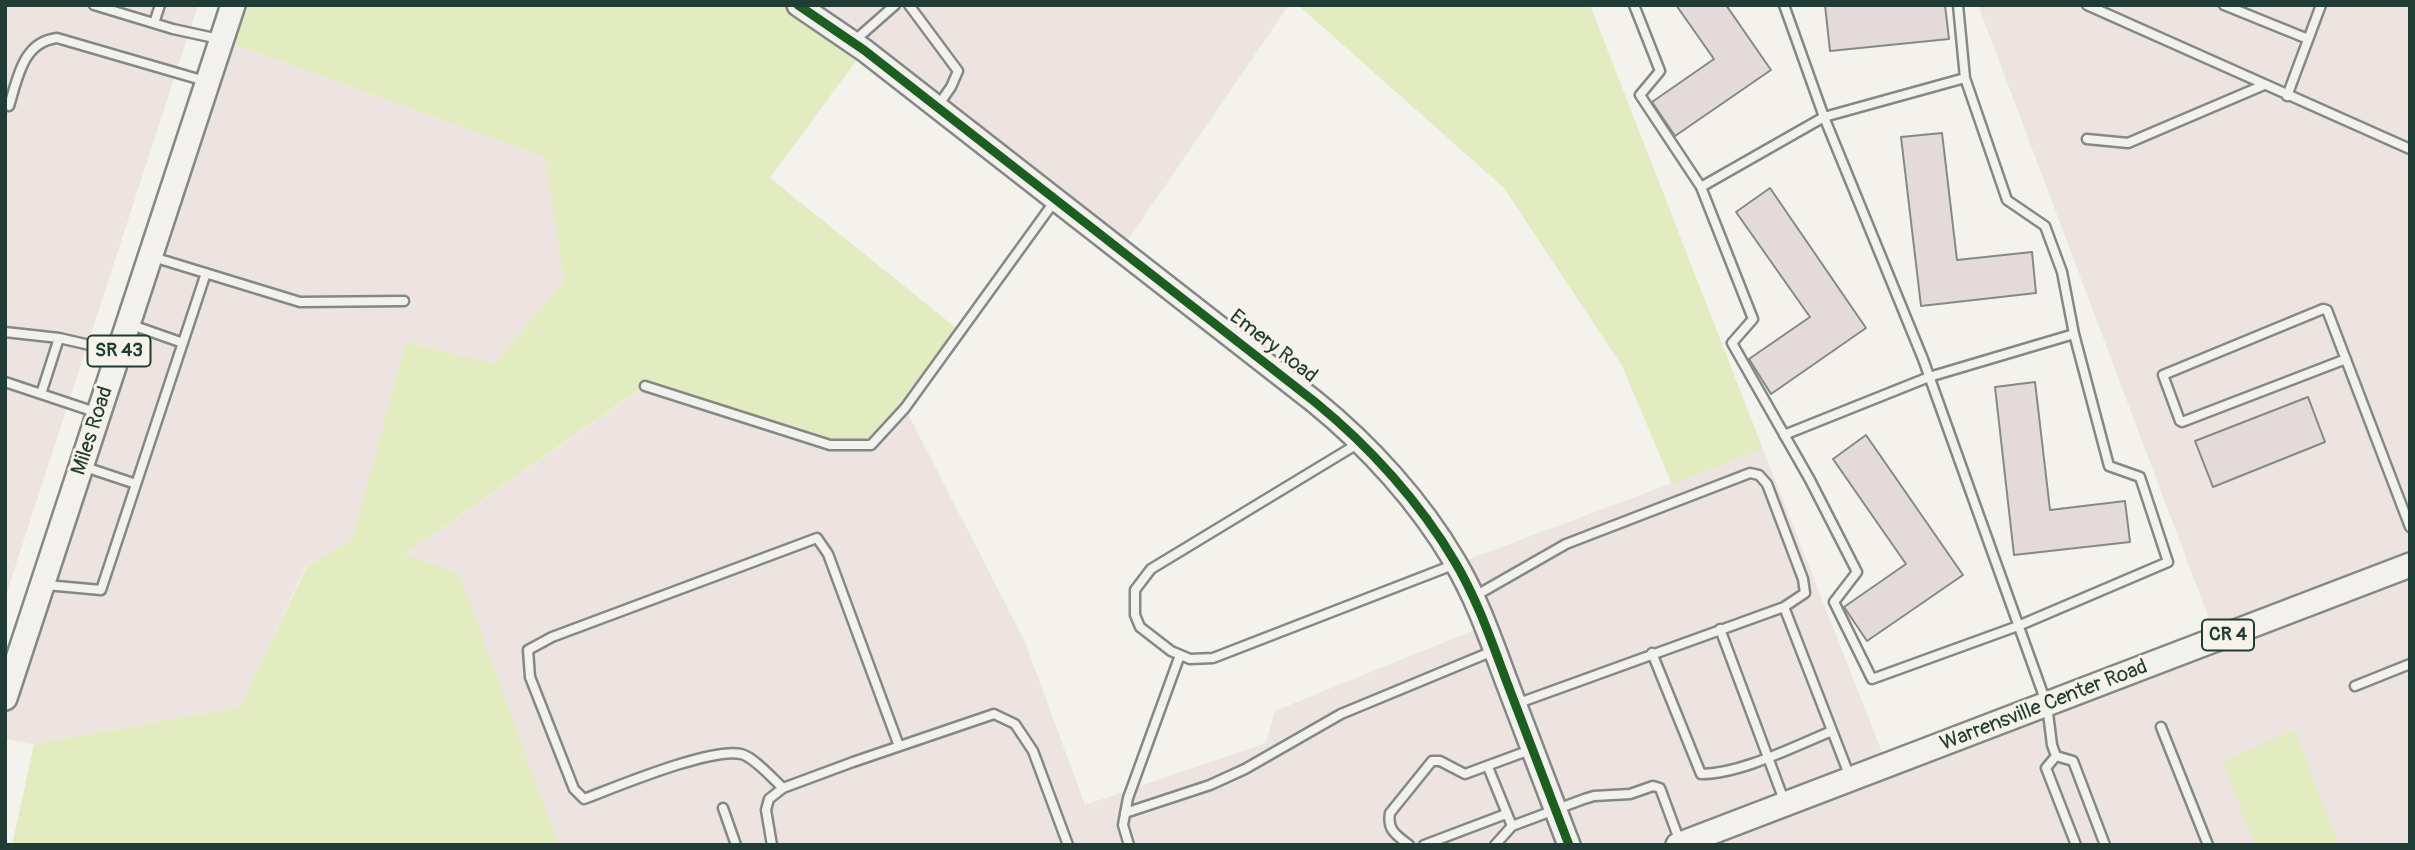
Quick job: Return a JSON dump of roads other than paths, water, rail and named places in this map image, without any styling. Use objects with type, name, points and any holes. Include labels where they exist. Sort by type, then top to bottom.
[{"type":"main road","name":"Miles Road","points":[[5,698],[233,5]]},
{"type":"main road","name":"Warrensville Center Road","points":[[1679,844],[2410,565]]},
{"type":"street","name":"Emery Road","points":[[798,5],[853,42],[1319,405],[1359,443],[1414,504],[1456,564],[1495,650],[1569,845]]},
{"type":"lane","points":[[94,5],[222,40]]},
{"type":"lane","points":[[154,23],[160,5]]},
{"type":"lane","points":[[853,42],[895,5]]},
{"type":"lane","points":[[909,5],[958,71],[937,107]]},
{"type":"lane","points":[[1634,5],[1660,71],[1640,95],[1701,187],[1753,319],[1732,343],[1857,572],[1834,602],[1872,679],[2018,626],[2168,562],[2140,477],[2109,466],[2074,334],[2062,272],[2045,226],[2007,200],[1965,78],[1958,5]]},
{"type":"lane","points":[[1784,5],[1824,117],[1929,377],[2047,705],[2056,756]]},
{"type":"lane","points":[[2087,5],[2410,149]]},
{"type":"lane","points":[[2224,5],[2308,39]]},
{"type":"lane","points":[[2287,96],[2321,5]]},
{"type":"lane","points":[[9,106],[22,66],[35,45],[57,38],[208,82]]},
{"type":"lane","points":[[1701,187],[1824,117],[1965,78]]},
{"type":"lane","points":[[2087,139],[2128,143],[2264,85]]},
{"type":"lane","points":[[645,386],[830,445],[871,444],[905,408],[1056,200]]},
{"type":"lane","points":[[150,256],[300,302],[404,302]]},
{"type":"lane","points":[[43,584],[101,590],[206,273]]},
{"type":"lane","points":[[2346,359],[2182,422],[2163,374],[2323,309],[2327,310],[2346,359],[2410,527]]},
{"type":"lane","points":[[128,324],[183,343]]},
{"type":"lane","points":[[5,332],[59,338],[118,352]]},
{"type":"lane","points":[[1784,435],[1929,377],[2074,334]]},
{"type":"lane","points":[[41,394],[59,338]]},
{"type":"lane","points":[[5,382],[99,413]]},
{"type":"lane","points":[[1359,443],[1151,569],[1135,590],[1135,615],[1140,627],[1180,655],[1190,659],[1213,658],[1456,564]]},
{"type":"lane","points":[[82,466],[136,484]]},
{"type":"lane","points":[[1472,598],[1566,544],[1750,473],[1759,475],[1767,484],[1804,579],[1805,593],[1784,607],[1515,704]]},
{"type":"lane","points":[[783,788],[742,754],[710,754],[584,799],[574,789],[530,677],[528,650],[552,637],[817,538],[828,554],[899,746]]},
{"type":"lane","points":[[1784,607],[1851,779]]},
{"type":"lane","points":[[1720,629],[1786,804]]},
{"type":"lane","points":[[1125,813],[1210,785],[1245,769],[1340,714],[1495,650]]},
{"type":"lane","points":[[1653,653],[1701,774],[1719,773],[1768,757],[1832,731]]},
{"type":"lane","points":[[1129,845],[1123,825],[1129,798],[1180,655]]},
{"type":"lane","points":[[2355,687],[2410,664]]},
{"type":"lane","points":[[772,845],[766,810],[769,799],[783,788],[994,714],[1015,724],[1033,751],[1068,845]]},
{"type":"lane","points":[[2161,727],[2208,845]]},
{"type":"lane","points":[[1409,845],[1391,830],[1388,822],[1390,813],[1432,761],[1440,761],[1465,774],[1532,749]]},
{"type":"lane","points":[[2056,756],[2046,768],[2076,845]]},
{"type":"lane","points":[[2056,756],[2073,761],[2105,845]]},
{"type":"lane","points":[[1488,767],[1512,826]]},
{"type":"lane","points":[[1495,845],[1512,826],[1594,796],[1630,794],[1658,786],[1679,844]]},
{"type":"lane","points":[[723,808],[736,845]]},
{"type":"lane","points":[[1424,845],[1506,814]]}]
